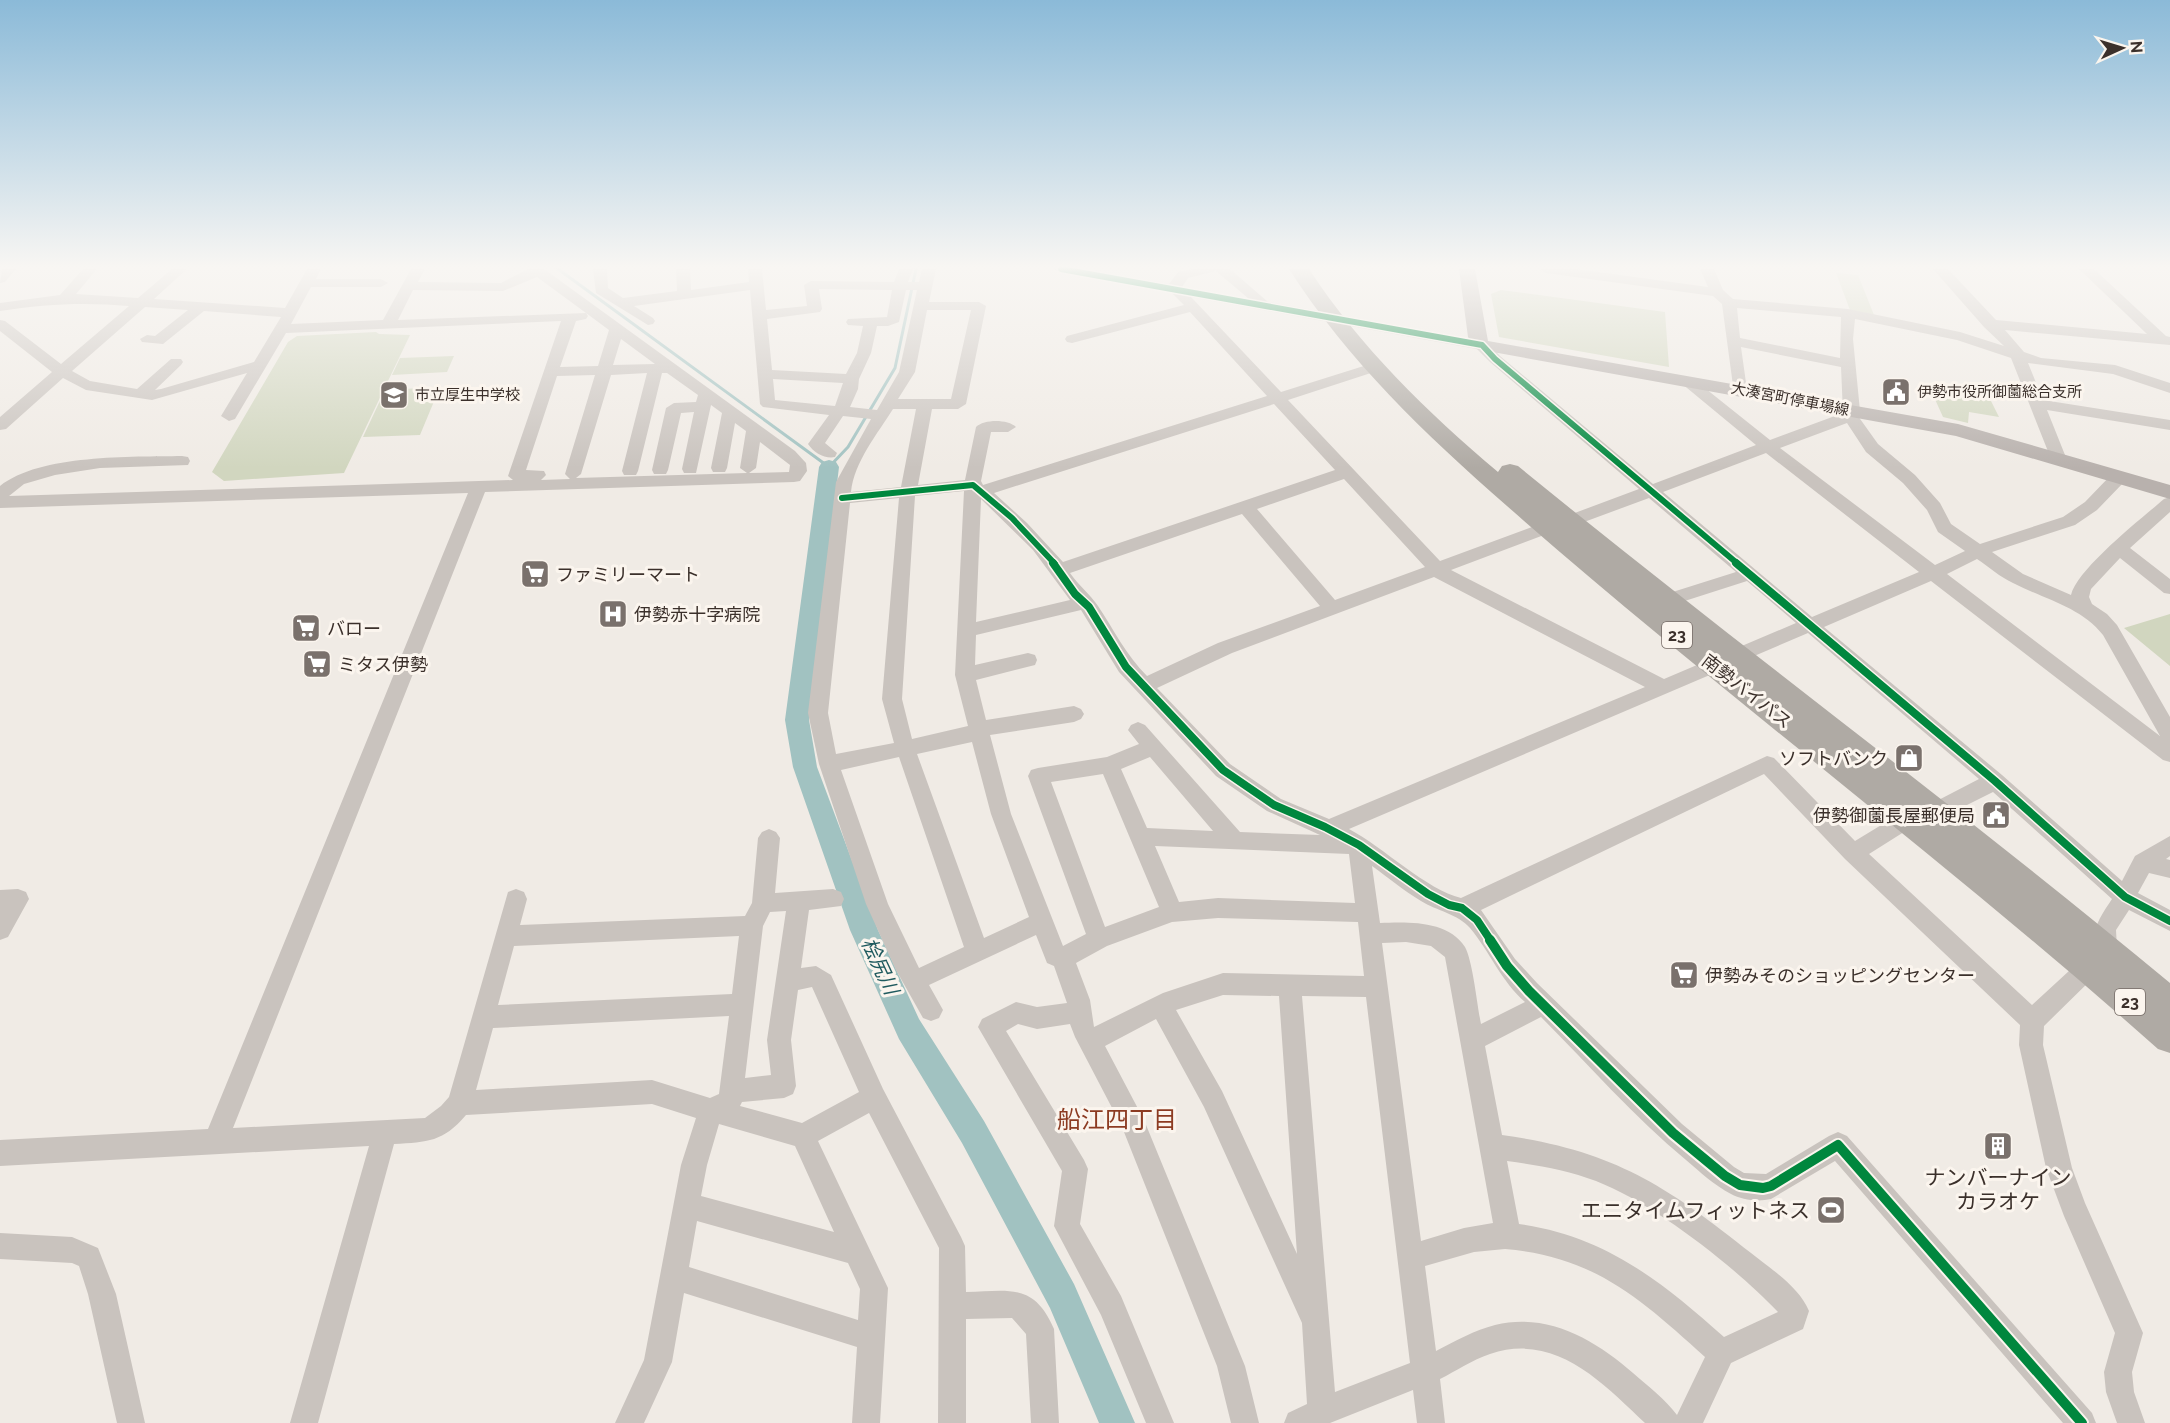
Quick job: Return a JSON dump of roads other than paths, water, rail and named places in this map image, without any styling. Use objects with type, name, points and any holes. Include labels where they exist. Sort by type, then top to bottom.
[{"type":"highway","name":"南勢バイパス","points":[[1345,335],[1372,368],[1427,422],[1724,660],[1908,819],[2098,957],[2170,1004]]},
{"type":"highway","name":"南勢バイパス","points":[[1376,335],[1403,374],[1558,525],[1666,601],[1724,660],[1934,812],[2098,957],[2170,1037]]},
{"type":"main road","points":[[1477,335],[1482,345]]},
{"type":"main road","name":"大湊宮町停車場線","points":[[1482,345],[1686,380],[1851,414],[1958,430],[2170,492]]},
{"type":"street","points":[[0,425],[103,335]]},
{"type":"street","points":[[157,342],[165,335]]},
{"type":"street","points":[[229,416],[277,335]]},
{"type":"street","points":[[563,335],[516,476],[768,467],[789,455]]},
{"type":"street","points":[[573,474],[614,335]]},
{"type":"street","points":[[0,502],[794,477],[798,474],[799,466],[789,455],[730,411],[704,400],[625,335]]},
{"type":"street","points":[[762,335],[768,404],[839,411],[875,411],[925,404],[958,404],[973,335]]},
{"type":"street","points":[[829,453],[816,444],[839,411],[850,389],[850,379],[864,353],[868,335]]},
{"type":"street","points":[[915,335],[908,372],[875,411],[846,476],[818,713],[822,741],[829,764],[871,887],[898,952],[931,1010]]},
{"type":"street","points":[[1072,339],[1086,335]]},
{"type":"street","points":[[1220,335],[1438,570],[1663,687]]},
{"type":"street","points":[[1425,335],[1482,345],[1496,360],[1995,781],[2125,897],[2170,921]]},
{"type":"street","points":[[1734,335],[1739,390]]},
{"type":"street","points":[[1846,335],[1851,414],[1872,448],[1910,479],[1934,507],[1944,528],[2017,578],[2084,608],[2101,619],[2110,630],[2170,735]]},
{"type":"street","points":[[1957,335],[2039,362],[2115,370],[2170,388]]},
{"type":"street","points":[[2001,335],[2019,356],[2059,460]]},
{"type":"street","points":[[2114,335],[2165,340]]},
{"type":"street","points":[[0,342],[15,336],[61,371],[86,385],[141,394],[164,393],[260,365]]},
{"type":"street","points":[[1735,341],[1848,364]]},
{"type":"street","points":[[141,394],[176,362]]},
{"type":"street","points":[[551,372],[663,368]]},
{"type":"street","points":[[630,471],[663,368]]},
{"type":"street","points":[[842,498],[909,491],[977,488],[1372,368]]},
{"type":"street","points":[[765,374],[850,379]]},
{"type":"street","points":[[1686,380],[1767,446],[2170,754]]},
{"type":"street","points":[[690,469],[704,400]]},
{"type":"street","points":[[660,470],[674,408],[704,400]]},
{"type":"street","points":[[925,404],[909,491],[892,699],[896,722],[977,951]]},
{"type":"street","points":[[2038,404],[2170,425]]},
{"type":"street","points":[[719,468],[730,411]]},
{"type":"street","points":[[1146,686],[1225,648],[1653,491],[1851,414]]},
{"type":"street","points":[[1008,427],[984,427],[966,631],[965,675],[1001,814],[1054,956],[1063,959]]},
{"type":"street","points":[[748,468],[754,429]]},
{"type":"street","points":[[697,437],[725,436]]},
{"type":"street","points":[[0,495],[18,480],[54,470],[100,463],[182,461]]},
{"type":"street","points":[[1059,570],[1346,472]]},
{"type":"street","points":[[1328,829],[1933,573],[1997,543],[2069,521],[2091,506],[2118,478]]},
{"type":"street","points":[[215,1142],[479,487]]},
{"type":"street","points":[[977,488],[1025,529],[1099,621],[1126,667],[1223,770],[1274,806],[1359,845],[1428,894],[1449,905],[1462,908],[1477,920],[1507,966],[1522,983],[1673,1133],[1732,1182],[1746,1187],[1771,1186],[1838,1145],[2082,1423]]},
{"type":"street","points":[[2084,608],[2080,597],[2082,587],[2119,548],[2170,503]]},
{"type":"street","points":[[1245,506],[1334,609]]},
{"type":"street","points":[[2119,548],[2170,588]]},
{"type":"street","points":[[1666,601],[1750,574]]},
{"type":"street","points":[[966,631],[1083,603]]},
{"type":"street","points":[[965,675],[1028,660]]},
{"type":"street","points":[[829,764],[978,731],[1074,714]]},
{"type":"street","points":[[1138,730],[1236,842]]},
{"type":"street","points":[[1099,939],[1038,776],[1109,765],[1154,747]]},
{"type":"street","points":[[1462,908],[1767,764],[1853,853],[2032,1021]]},
{"type":"street","points":[[1109,765],[1172,912]]},
{"type":"street","points":[[1934,812],[1995,781]]},
{"type":"street","points":[[1853,853],[1908,819]]},
{"type":"street","points":[[1141,837],[1359,845]]},
{"type":"street","points":[[629,1423],[658,1362],[694,1165],[711,1110],[730,1101],[752,926],[763,903],[769,838]]},
{"type":"street","points":[[1359,845],[1431,1423]]},
{"type":"street","points":[[2131,1423],[2120,1392],[2118,1371],[2129,1333],[2073,1206],[2060,1168],[2031,1046],[2032,1021],[2098,957],[2105,928],[2125,897],[2143,862],[2170,845]]},
{"type":"street","points":[[2143,862],[2170,869]]},
{"type":"street","points":[[0,900],[18,898],[0,930]]},
{"type":"street","points":[[0,1153],[429,1130],[450,1115],[459,1103],[516,899]]},
{"type":"street","points":[[763,903],[833,899]]},
{"type":"street","points":[[731,1091],[784,1086],[779,1040],[799,901]]},
{"type":"street","points":[[1063,959],[1073,951],[1099,939],[1172,912],[1218,908],[1369,923],[1426,933],[1451,946],[1459,961],[1508,1236]]},
{"type":"street","points":[[914,981],[1041,922]]},
{"type":"street","points":[[506,936],[752,926]]},
{"type":"street","points":[[1063,959],[1083,1029],[1132,1120],[1231,1366],[1245,1423]]},
{"type":"street","points":[[788,981],[816,976],[822,982],[874,1096],[952,1246],[952,1423]]},
{"type":"street","points":[[1090,1041],[1161,1005],[1201,988],[1223,984],[1378,987]]},
{"type":"street","points":[[1290,986],[1316,1327],[1310,1418],[1425,1371],[1493,1339],[1536,1336],[1561,1342],[1598,1363],[1666,1423]]},
{"type":"street","points":[[484,1017],[743,1004]]},
{"type":"street","points":[[1473,1040],[1544,1004]]},
{"type":"street","points":[[1161,1005],[1213,1099],[1316,1327]]},
{"type":"street","points":[[1080,1012],[1037,1018],[1016,1012],[990,1028],[1075,1169],[1067,1226],[1111,1305],[1160,1423]]},
{"type":"street","points":[[459,1103],[652,1092],[803,1136],[874,1096]]},
{"type":"street","points":[[304,1423],[385,1133]]},
{"type":"street","points":[[803,1136],[874,1288],[866,1423]]},
{"type":"street","points":[[1492,1146],[1543,1153],[1578,1162],[1648,1193],[1723,1246],[1780,1294],[1796,1311],[1792,1318],[1721,1353],[1688,1423]]},
{"type":"street","points":[[687,1205],[858,1252]]},
{"type":"street","points":[[1412,1257],[1460,1241],[1496,1236],[1558,1244],[1620,1270],[1653,1293],[1721,1353]]},
{"type":"street","points":[[0,1246],[72,1250],[89,1257],[102,1294],[131,1423]]},
{"type":"street","points":[[674,1276],[871,1338]]},
{"type":"street","points":[[952,1306],[1018,1304],[1040,1329],[1045,1423]]},
{"type":"waterway","points":[[649,335],[829,467],[848,447],[895,368],[902,335]]},
{"type":"waterway","name":"桧尻川","points":[[829,467],[797,720],[805,767],[864,930],[909,1029],[973,1132],[1062,1296],[1117,1423]]},
{"type":"place","name":"伊勢市役所御薗総合支所","points":[[1896,392]]},
{"type":"place","name":"市立厚生中学校","points":[[394,395]]},
{"type":"place","name":"ファミリーマート","points":[[535,574]]},
{"type":"place","name":"伊勢赤十字病院","points":[[613,614]]},
{"type":"place","name":"バロー","points":[[306,628]]},
{"type":"place","name":"ミタス伊勢","points":[[317,664]]},
{"type":"place","name":"ソフトバンク","points":[[1909,758]]},
{"type":"place","name":"伊勢御薗長屋郵便局","points":[[1996,815]]},
{"type":"place","name":"伊勢みそのショッピングセンター","points":[[1684,975]]},
{"type":"place","name":"ナンバーナイン カラオケ","points":[[1998,1146]]},
{"type":"place","name":"エニタイムフィットネス","points":[[1831,1210]]},
{"type":"district","name":"船江四丁目","points":[[1117,1119]]}]
